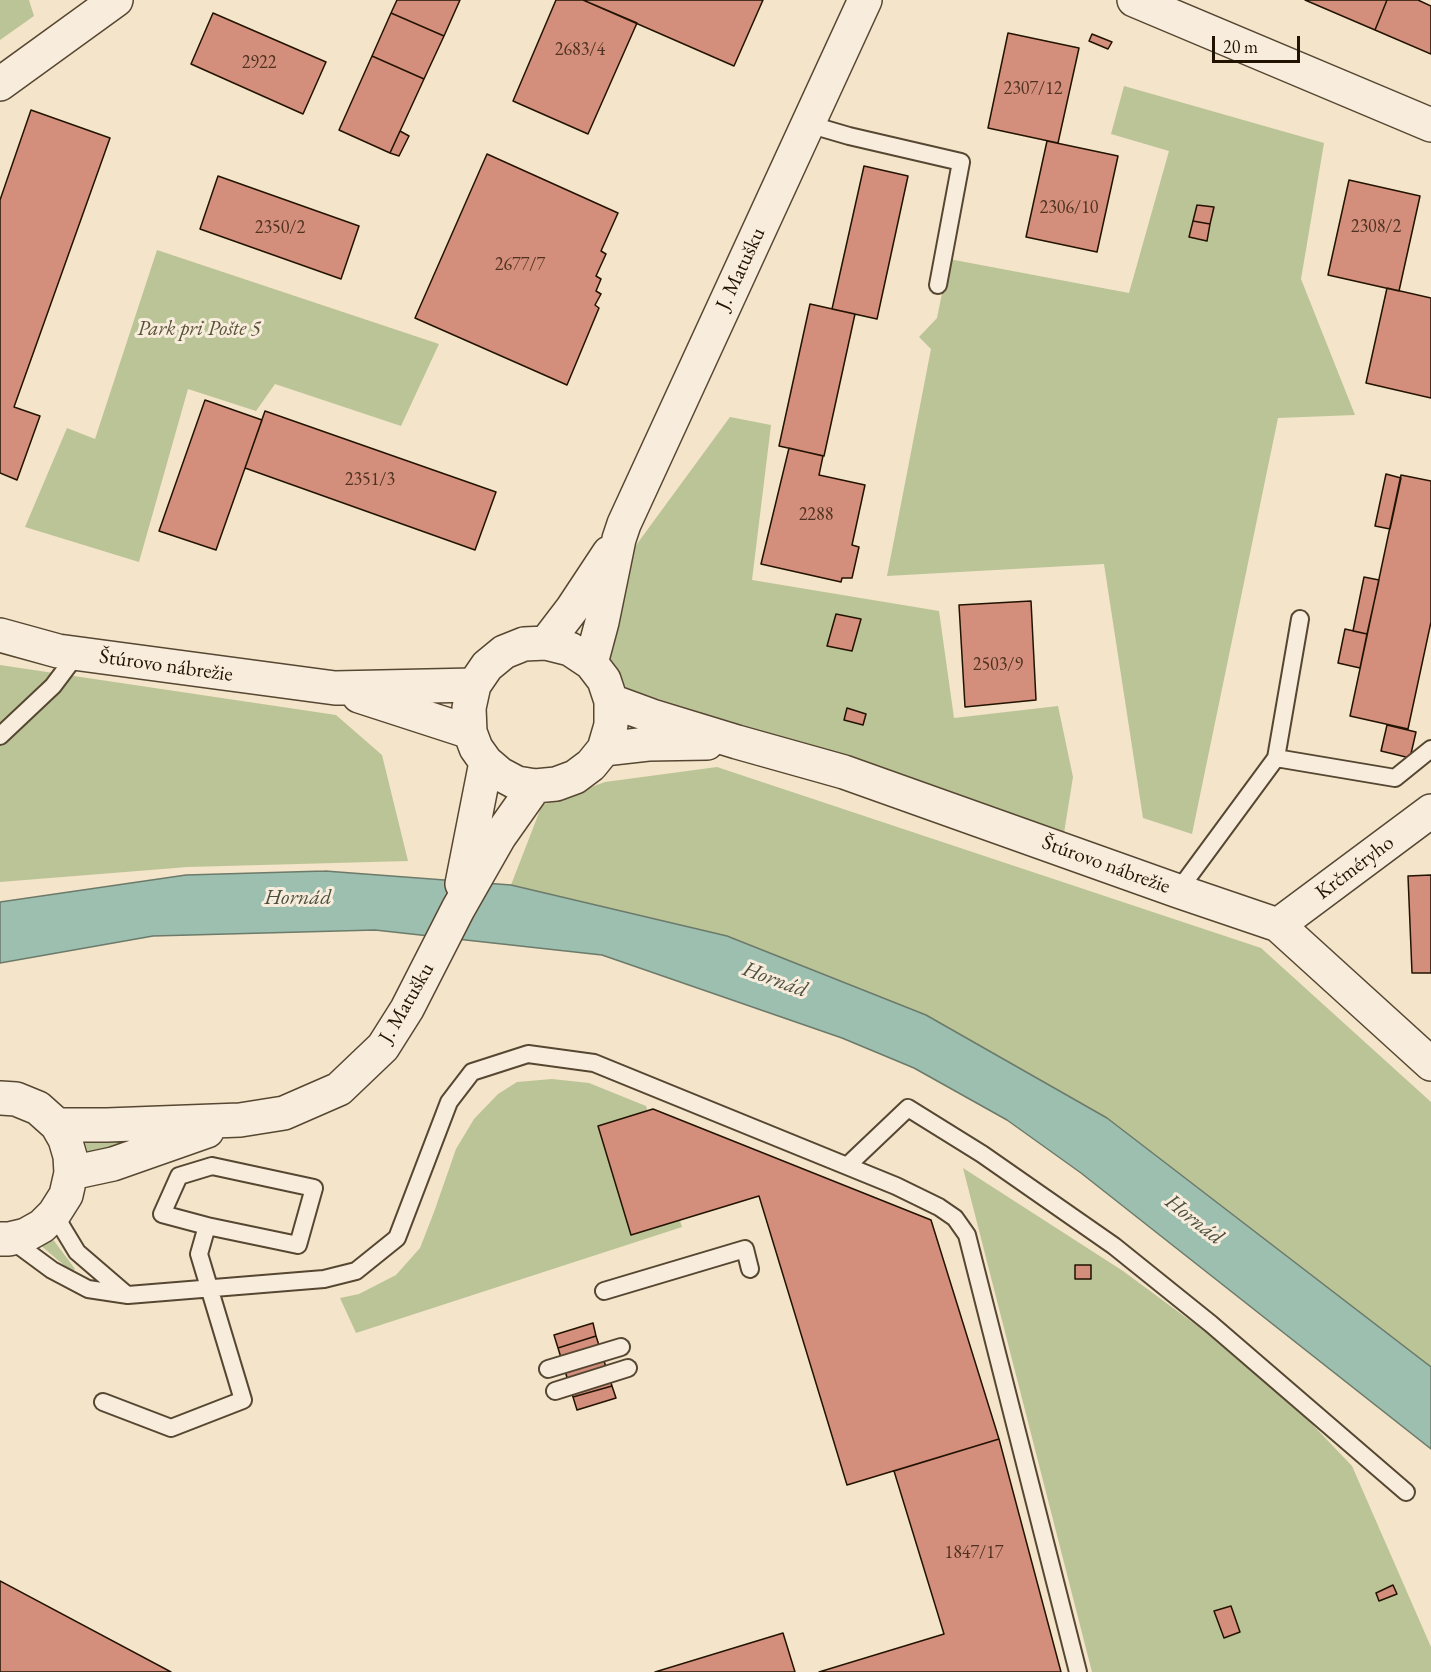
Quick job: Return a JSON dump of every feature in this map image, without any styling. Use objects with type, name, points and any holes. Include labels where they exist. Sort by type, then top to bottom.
[{"type":"street","points":[[0,84],[116,0]]},
{"type":"street","name":"J. Matušku","points":[[619,538],[865,0]]},
{"type":"street","points":[[1134,0],[1174,8],[1431,125]]},
{"type":"street","points":[[546,643],[572,609],[619,538]]},
{"type":"street","points":[[591,663],[619,538]]},
{"type":"street","name":"Štúrovo nábrežie","points":[[0,635],[58,651],[335,688]]},
{"type":"street","points":[[546,643],[570,649],[591,663],[604,680],[611,701],[611,725],[604,748],[591,765],[575,777],[556,784],[535,786],[517,783],[500,774],[486,762],[476,748],[470,732],[468,708],[474,685],[487,666],[504,652],[524,644],[546,643]]},
{"type":"street","points":[[335,688],[474,685]]},
{"type":"street","points":[[335,688],[470,732]]},
{"type":"street","name":"Štúrovo nábrežie","points":[[611,701],[737,742],[844,772],[1278,925],[1431,1064]]},
{"type":"street","points":[[604,748],[648,744],[737,742]]},
{"type":"street","points":[[486,762],[486,833]]},
{"type":"street","points":[[486,833],[535,786]]},
{"type":"street","name":"Krčméryho","points":[[1278,925],[1431,811]]},
{"type":"street","name":"J. Matušku","points":[[240,1120],[284,1113],[339,1089],[383,1047],[407,1009],[458,909],[486,833]]},
{"type":"street","points":[[0,1098],[16,1099],[38,1108],[57,1125],[68,1148],[71,1173],[66,1195],[54,1215],[42,1226],[26,1235],[4,1239]]},
{"type":"street","points":[[57,1125],[240,1120]]},
{"type":"street","points":[[71,1173],[113,1164],[240,1120]]},
{"type":"lane","points":[[808,124],[961,162],[938,285]]},
{"type":"lane","points":[[1178,891],[1276,758],[1300,619]]},
{"type":"lane","points":[[0,736],[53,686],[77,654]]},
{"type":"lane","points":[[1276,758],[1395,778],[1431,748]]},
{"type":"lane","points":[[4,1239],[52,1270],[88,1289],[128,1295],[324,1279],[356,1270],[397,1238],[449,1102],[472,1072],[528,1054],[594,1062],[896,1186],[939,1207],[954,1218],[967,1235],[1078,1672]]},
{"type":"lane","points":[[847,1166],[908,1108],[982,1154],[1114,1246],[1211,1324],[1406,1492]]},
{"type":"lane","points":[[212,1166],[314,1188],[298,1245],[207,1226],[162,1214],[179,1176],[212,1166]]},
{"type":"lane","points":[[54,1215],[77,1252],[128,1295]]},
{"type":"lane","points":[[103,1402],[171,1428],[243,1400],[199,1254],[207,1226]]},
{"type":"lane","points":[[604,1291],[745,1249],[750,1269]]},
{"type":"lane","points":[[548,1369],[621,1347]]},
{"type":"lane","points":[[555,1391],[628,1368]]},
{"type":"green space","points":[[0,0],[29,0],[34,16],[0,40]]},
{"type":"green space","points":[[1124,86],[1324,143],[1301,279],[1355,415],[1278,418],[1192,834],[1143,818],[1104,564],[887,576],[931,349],[919,337],[937,318],[949,259],[1129,293],[1169,151],[1111,134]]},
{"type":"green space","name":"Park pri Pošte 5","points":[[157,250],[439,344],[401,426],[275,384],[256,411],[188,389],[139,562],[25,527],[67,428],[95,439]]},
{"type":"green space","points":[[730,417],[771,425],[752,580],[939,611],[954,718],[1058,706],[1073,777],[1064,833],[732,730],[700,712],[627,689],[602,657],[623,563]]},
{"type":"green space","points":[[0,665],[336,715],[382,755],[408,861],[188,867],[0,882]]},
{"type":"green space","points":[[717,767],[1261,948],[1431,1102],[1431,1367],[1107,1118],[727,936],[511,885],[542,805],[605,782]]},
{"type":"green space","points":[[552,1079],[589,1083],[646,1106],[682,1227],[356,1333],[340,1298],[359,1294],[396,1275],[420,1248],[456,1149],[474,1119],[498,1094],[517,1082]]},
{"type":"green space","points":[[153,1136],[88,1153],[84,1139]]},
{"type":"green space","points":[[963,1168],[1123,1271],[1268,1378],[1352,1466],[1431,1647],[1431,1672],[1092,1672]]},
{"type":"green space","points":[[52,1238],[75,1269],[72,1272],[39,1244]]},
{"type":"water","name":"Hornád","points":[[325,871],[511,885],[727,936],[926,1015],[1107,1118],[1431,1367],[1431,1449],[1081,1173],[1007,1120],[914,1068],[842,1038],[602,955],[375,930],[153,936],[0,963],[0,902],[186,875]]},
{"type":"building","points":[[397,0],[460,0],[444,36],[391,13]]},
{"type":"building","points":[[556,0],[583,0],[637,23],[588,134],[513,101]]},
{"type":"building","points":[[583,0],[763,0],[734,66]]},
{"type":"building","points":[[1305,0],[1387,0],[1375,30]]},
{"type":"building","points":[[1387,0],[1418,0],[1431,6],[1431,54],[1375,30]]},
{"type":"building","points":[[213,13],[326,62],[303,114],[191,64]]},
{"type":"building","points":[[391,13],[444,36],[424,79],[372,56]]},
{"type":"building","points":[[1008,33],[1079,48],[1058,143],[988,128]]},
{"type":"building","points":[[1092,34],[1112,42],[1108,49],[1089,41]]},
{"type":"building","points":[[372,56],[424,79],[390,153],[339,130]]},
{"type":"building","points":[[31,110],[110,138],[14,407],[40,416],[17,480],[0,473],[0,200]]},
{"type":"building","points":[[400,131],[409,136],[399,156],[390,153]]},
{"type":"building","points":[[1047,141],[1118,156],[1097,252],[1026,237]]},
{"type":"building","points":[[487,154],[618,213],[601,251],[606,254],[596,276],[601,279],[596,291],[601,294],[595,305],[599,308],[567,385],[415,318]]},
{"type":"building","points":[[864,166],[908,176],[877,319],[832,309]]},
{"type":"building","points":[[218,176],[359,226],[341,279],[200,229]]},
{"type":"building","points":[[1349,180],[1420,196],[1399,291],[1328,275]]},
{"type":"building","points":[[1197,205],[1214,207],[1210,224],[1193,221]]},
{"type":"building","points":[[1193,221],[1210,224],[1207,241],[1189,237]]},
{"type":"building","points":[[1387,288],[1431,298],[1431,398],[1366,383]]},
{"type":"building","points":[[810,304],[855,314],[824,456],[779,446]]},
{"type":"building","points":[[205,400],[262,420],[216,550],[159,531]]},
{"type":"building","points":[[265,411],[496,492],[475,550],[245,468]]},
{"type":"building","points":[[789,448],[823,456],[819,475],[865,485],[852,545],[859,547],[852,578],[842,578],[841,582],[761,564]]},
{"type":"building","points":[[1386,474],[1401,478],[1390,529],[1375,526]]},
{"type":"building","points":[[1401,475],[1431,481],[1431,622],[1408,729],[1350,716]]},
{"type":"building","points":[[1364,577],[1379,580],[1367,634],[1353,631]]},
{"type":"building","points":[[1031,601],[1036,700],[965,707],[959,605]]},
{"type":"building","points":[[836,614],[861,619],[852,651],[827,646]]},
{"type":"building","points":[[1345,629],[1367,634],[1360,668],[1338,663]]},
{"type":"building","points":[[847,708],[866,714],[863,725],[844,720]]},
{"type":"building","points":[[1387,725],[1416,732],[1410,758],[1381,751]]},
{"type":"building","points":[[1431,875],[1431,973],[1412,973],[1408,876]]},
{"type":"building","points":[[653,1109],[931,1220],[999,1439],[847,1485],[759,1196],[631,1235],[598,1126]]},
{"type":"building","points":[[1075,1265],[1091,1265],[1091,1279],[1075,1279]]},
{"type":"building","points":[[593,1323],[596,1336],[558,1348],[554,1335]]},
{"type":"building","points":[[596,1336],[612,1386],[573,1397],[558,1348]]},
{"type":"building","points":[[612,1386],[616,1398],[577,1410],[573,1397]]},
{"type":"building","points":[[999,1439],[1061,1672],[819,1672],[944,1634],[894,1471]]},
{"type":"building","points":[[0,1581],[171,1672],[0,1672]]},
{"type":"building","points":[[1393,1585],[1397,1594],[1379,1601],[1376,1593]]},
{"type":"building","points":[[1231,1606],[1240,1632],[1224,1638],[1214,1611]]},
{"type":"building","points":[[783,1633],[795,1672],[655,1672]]}]
